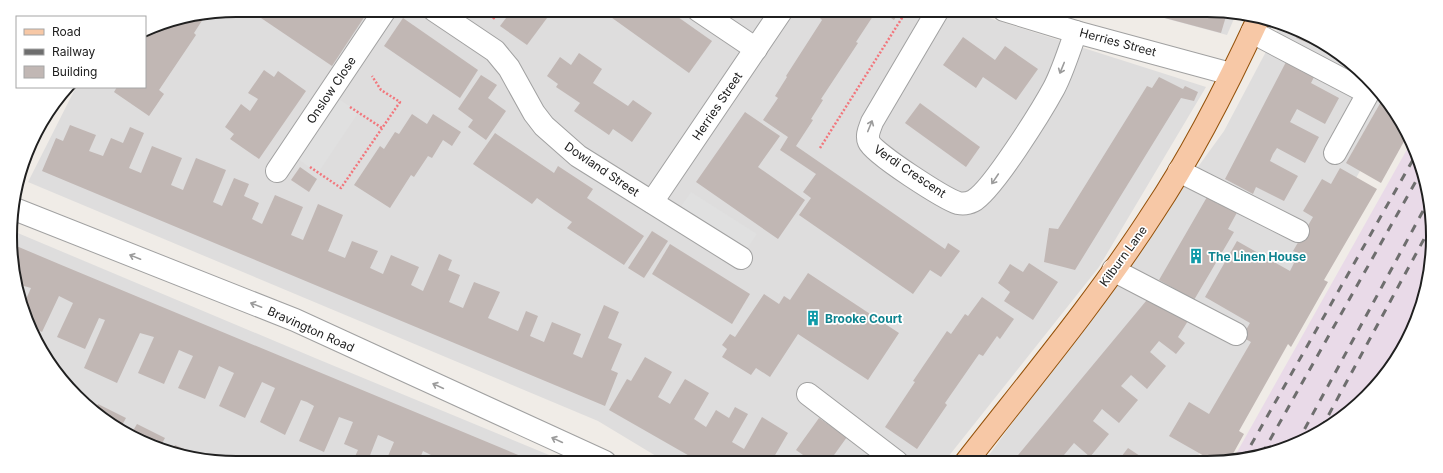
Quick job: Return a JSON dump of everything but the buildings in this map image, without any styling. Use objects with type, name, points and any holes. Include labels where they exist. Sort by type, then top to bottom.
[{"type":"main road","name":"Kilburn Lane","points":[[971,456],[1113,270],[1153,214],[1179,171],[1231,74],[1255,25]]},
{"type":"street","name":"Onslow Close","points":[[277,171],[380,17]]},
{"type":"street","name":"Dowland Street","points":[[444,17],[495,51],[510,68],[534,114],[556,138],[578,156],[741,258]]},
{"type":"street","points":[[708,17],[756,49]]},
{"type":"street","name":"Herries Street","points":[[652,202],[777,17]]},
{"type":"street","name":"Verdi Crescent","points":[[934,17],[872,122],[868,134],[868,142],[874,149],[926,186],[958,203],[964,204],[973,201],[990,186],[1054,87],[1076,32]]},
{"type":"street","name":"Herries Street","points":[[1027,17],[1076,32],[1231,74]]},
{"type":"street","name":"Kilburn Lane","points":[[1255,25],[1370,90],[1334,153]]},
{"type":"street","points":[[1179,171],[1298,231]]},
{"type":"street","name":"Bravington Road","points":[[19,211],[295,320],[592,456]]},
{"type":"street","points":[[1113,270],[1236,334]]},
{"type":"street","points":[[808,394],[889,456]]},
{"type":"path","points":[[820,148],[903,17]]},
{"type":"path","points":[[327,179],[341,188],[400,102],[380,90],[371,73]]},
{"type":"path","points":[[368,118],[382,128]]},
{"type":"shaded area","points":[[222,17],[986,17],[1206,87],[1099,267],[949,456],[656,456],[598,421],[28,182],[75,88],[146,88],[146,37],[180,24]]},
{"type":"shaded area","points":[[1160,17],[1221,17],[1234,19],[1227,35]]},
{"type":"shaded area","points":[[1278,29],[1316,46],[1340,62],[1362,81],[1381,103],[1391,117],[1198,456],[988,456],[1224,131]]},
{"type":"shaded area","points":[[329,93],[359,112],[318,173],[289,153]]},
{"type":"shaded area","points":[[1407,149],[1419,180],[1422,194],[1426,222],[1426,251],[1419,293],[1397,346],[1372,381],[1340,411],[1316,427],[1290,439],[1263,449],[1236,454]]},
{"type":"shaded area","points":[[691,192],[757,234],[741,258],[674,216]]},
{"type":"shaded area","points":[[17,233],[552,456],[222,456],[180,449],[153,439],[127,427],[92,402],[71,381],[46,346],[24,293],[17,251]]},
{"type":"railway","points":[[1247,452],[1412,161]]},
{"type":"railway","points":[[1265,448],[1418,177]]},
{"type":"railway","points":[[1302,434],[1424,209]]},
{"type":"railway","points":[[1326,421],[1426,235]]},
{"type":"place","name":"The Linen House","points":[[1196,256]]},
{"type":"place","name":"Brooke Court","points":[[813,318]]}]
